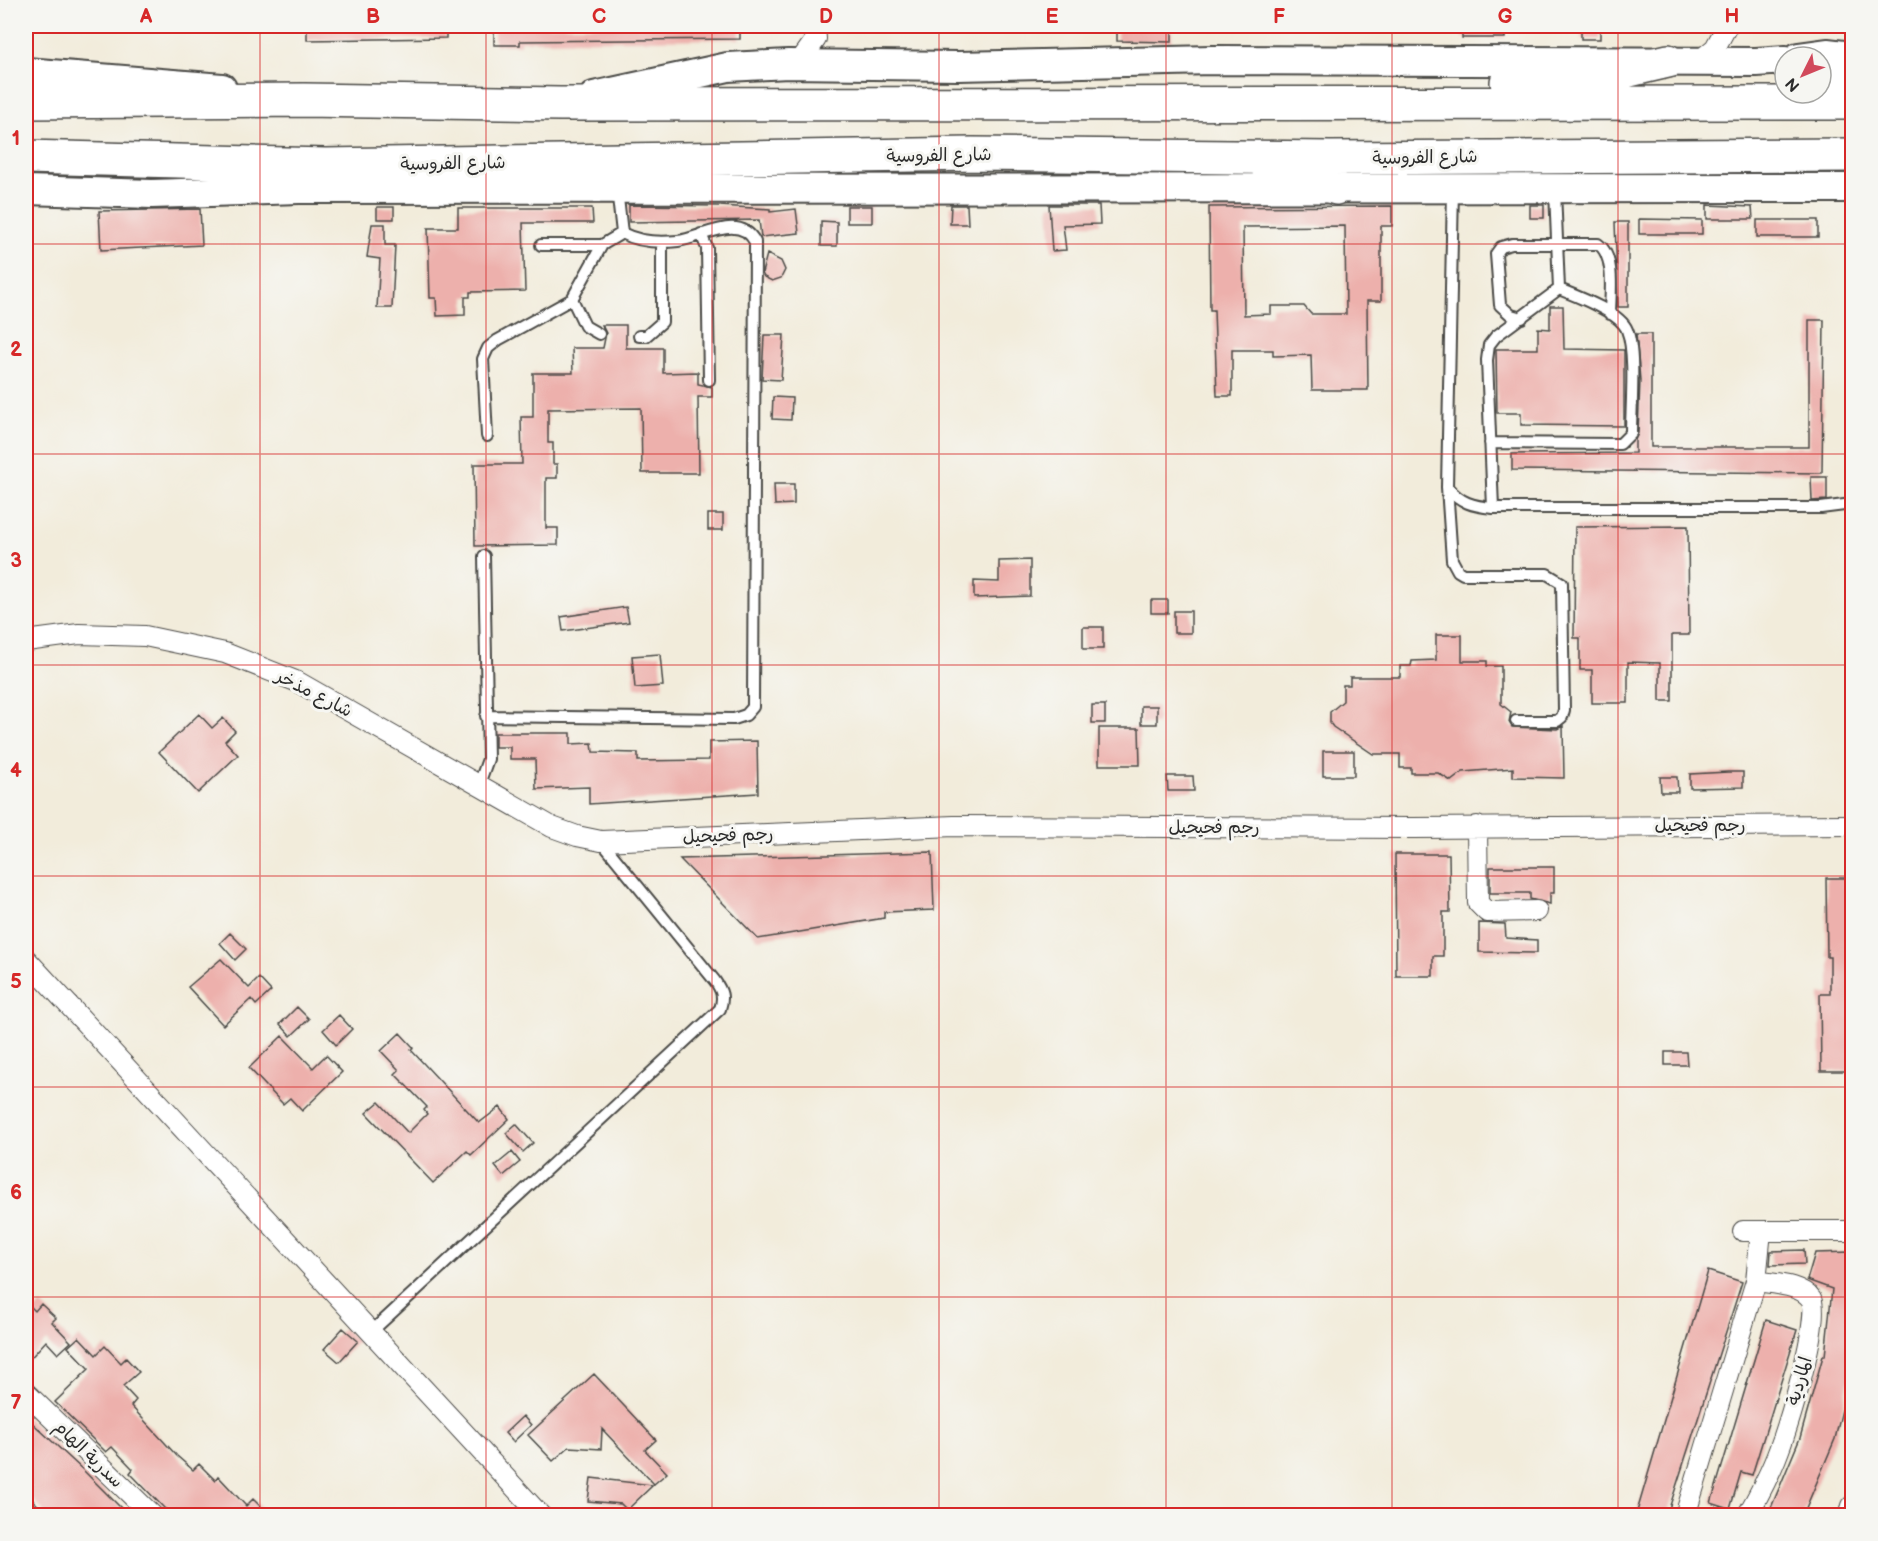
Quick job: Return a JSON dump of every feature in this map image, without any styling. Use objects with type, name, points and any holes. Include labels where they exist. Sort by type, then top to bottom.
[{"type":"highway","points":[[1335,103],[1391,88],[1600,77],[1683,61]]},
{"type":"highway","points":[[1833,76],[1852,78]]},
{"type":"highway","points":[[26,102],[304,100],[560,104],[1852,103]]},
{"type":"highway","points":[[972,154],[1036,166],[1265,171],[1289,174],[1336,188]]},
{"type":"highway","name":"شارع الفروسية","points":[[26,157],[199,164],[326,165],[972,154],[1330,158],[1852,155]]},
{"type":"highway","points":[[1654,157],[1738,169],[1852,171]]},
{"type":"highway","points":[[26,177],[125,173],[199,164]]},
{"type":"main road","points":[[1833,54],[1852,56]]},
{"type":"main road","points":[[560,104],[728,67],[798,64],[958,66],[1212,60],[1773,61]]},
{"type":"main road","points":[[26,72],[220,88],[304,100]]},
{"type":"main road","name":"شارع الفروسية","points":[[26,190],[152,194],[299,189],[1852,188]]},
{"type":"street","points":[[1683,61],[1715,48],[1727,28]]},
{"type":"street","points":[[1727,28],[1738,48],[1756,62]]},
{"type":"street","points":[[798,64],[816,32],[846,65]]},
{"type":"street","name":"شارع مذخر","points":[[26,641],[79,634],[145,636],[225,653],[298,682],[552,826],[577,836]]},
{"type":"street","name":"رجم فحيحيل","points":[[577,836],[601,841],[954,826],[1852,825]]},
{"type":"street","points":[[1477,826],[1478,903],[1486,912],[1537,911]]},
{"type":"street","points":[[26,959],[541,1515]]},
{"type":"street","points":[[1685,1515],[1756,1281],[1752,1231],[1852,1231]]},
{"type":"street","name":"الماردية","points":[[1747,1515],[1779,1449],[1805,1361],[1815,1313],[1811,1300],[1803,1292],[1756,1281]]},
{"type":"street","name":"سدرية الهام","points":[[26,1393],[153,1515]]},
{"type":"street","points":[[1848,1515],[1852,1506]]},
{"type":"lane","points":[[617,189],[622,233]]},
{"type":"lane","points":[[1453,189],[1447,487],[1452,560],[1458,571],[1463,574],[1547,574],[1562,583],[1564,710],[1562,717],[1557,721],[1516,721]]},
{"type":"lane","points":[[1555,189],[1559,289]]},
{"type":"lane","points":[[486,716],[734,719],[746,715],[753,707],[755,242],[751,234],[740,228],[701,234],[680,241],[662,242],[633,239],[622,233]]},
{"type":"lane","points":[[541,245],[602,244],[622,233]]},
{"type":"lane","points":[[701,234],[707,248],[709,380]]},
{"type":"lane","points":[[639,336],[646,336],[662,322],[662,242]]},
{"type":"lane","points":[[487,436],[483,359],[488,348],[572,299],[602,244]]},
{"type":"lane","points":[[1522,318],[1511,315],[1500,305],[1496,254],[1501,247],[1512,244],[1599,244],[1604,247],[1609,256],[1610,314]]},
{"type":"lane","points":[[1493,508],[1487,360],[1489,345],[1496,336],[1559,289]]},
{"type":"lane","points":[[1490,443],[1620,444],[1627,440],[1631,433],[1630,358],[1626,329],[1610,314],[1559,289]]},
{"type":"lane","points":[[572,299],[585,326],[599,334]]},
{"type":"lane","points":[[1447,487],[1458,500],[1471,506],[1493,508],[1821,508],[1852,504]]},
{"type":"lane","points":[[479,784],[488,759],[484,556]]},
{"type":"lane","points":[[371,1332],[720,1009],[723,1000],[715,981],[601,841]]},
{"type":"building","points":[[307,26],[446,26],[446,38],[307,40]]},
{"type":"building","points":[[494,26],[740,26],[740,39],[520,41],[520,45],[494,45]]},
{"type":"building","points":[[1462,26],[1505,26],[1505,38],[1462,38]]},
{"type":"building","points":[[1581,26],[1600,26],[1600,39],[1581,39]]},
{"type":"building","points":[[1172,28],[1172,42],[1117,41],[1117,29]]},
{"type":"building","points":[[629,205],[719,206],[770,209],[770,212],[796,209],[799,233],[761,237],[759,220],[629,222]]},
{"type":"building","points":[[951,205],[967,205],[968,224],[950,224]]},
{"type":"building","points":[[1049,205],[1099,205],[1100,224],[1063,225],[1066,250],[1052,251]]},
{"type":"building","points":[[1530,205],[1544,205],[1544,218],[1530,218]]},
{"type":"building","points":[[1707,205],[1752,207],[1753,219],[1707,219]]},
{"type":"building","points":[[847,206],[872,206],[872,223],[847,223]]},
{"type":"building","points":[[1392,206],[1392,226],[1381,226],[1381,301],[1367,301],[1368,390],[1312,390],[1311,355],[1273,356],[1273,350],[1232,350],[1232,396],[1217,396],[1214,310],[1210,310],[1209,207]],"holes":[[[1345,226],[1346,314],[1311,314],[1304,306],[1271,306],[1271,314],[1244,315],[1243,227]]]},
{"type":"building","points":[[377,207],[394,207],[394,219],[377,219]]},
{"type":"building","points":[[458,208],[592,208],[593,223],[523,223],[525,291],[470,292],[470,297],[465,297],[465,315],[437,316],[436,298],[430,298],[428,228],[458,228]]},
{"type":"building","points":[[200,209],[202,245],[101,250],[99,211]]},
{"type":"building","points":[[1639,219],[1702,220],[1702,234],[1639,234]]},
{"type":"building","points":[[1757,220],[1818,220],[1818,237],[1757,237]]},
{"type":"building","points":[[821,221],[837,222],[837,246],[821,246]]},
{"type":"building","points":[[1615,222],[1628,222],[1628,307],[1618,307]]},
{"type":"building","points":[[372,224],[385,224],[385,245],[395,245],[392,308],[377,308],[380,259],[367,257]]},
{"type":"building","points":[[767,254],[781,261],[785,270],[781,278],[772,281],[764,277],[762,273]]},
{"type":"building","points":[[1550,306],[1563,306],[1564,349],[1624,350],[1624,426],[1521,425],[1521,413],[1497,413],[1496,349],[1538,349],[1538,328],[1550,329]]},
{"type":"building","points":[[1809,320],[1824,320],[1822,473],[1512,470],[1512,454],[1635,453],[1640,380],[1636,334],[1651,334],[1651,447],[1809,447]]},
{"type":"building","points":[[602,325],[626,325],[626,348],[663,348],[663,373],[698,372],[698,384],[712,387],[712,397],[698,397],[699,473],[642,473],[641,408],[548,409],[548,443],[553,443],[553,464],[557,464],[557,478],[546,478],[546,528],[558,528],[558,545],[475,546],[474,464],[522,464],[521,417],[533,417],[533,373],[573,373],[572,348],[603,348],[606,333]]},
{"type":"building","points":[[764,335],[784,335],[781,380],[762,379]]},
{"type":"building","points":[[773,397],[792,398],[791,420],[772,419]]},
{"type":"building","points":[[1811,477],[1827,477],[1827,500],[1812,501]]},
{"type":"building","points":[[774,484],[794,484],[794,504],[775,505]]},
{"type":"building","points":[[708,514],[723,514],[723,530],[708,530]]},
{"type":"building","points":[[1688,526],[1689,635],[1672,635],[1672,701],[1660,701],[1660,663],[1628,662],[1628,703],[1592,703],[1592,670],[1580,670],[1580,638],[1574,638],[1575,527]]},
{"type":"building","points":[[1030,560],[1030,596],[974,598],[974,581],[999,582],[999,561]]},
{"type":"building","points":[[1151,600],[1168,600],[1168,613],[1151,613]]},
{"type":"building","points":[[626,607],[629,622],[563,631],[561,617]]},
{"type":"building","points":[[1174,611],[1191,611],[1191,633],[1174,633]]},
{"type":"building","points":[[1083,627],[1103,627],[1103,649],[1083,649]]},
{"type":"building","points":[[1436,635],[1462,635],[1462,661],[1487,661],[1487,666],[1501,666],[1501,704],[1511,712],[1509,722],[1512,727],[1557,729],[1563,726],[1564,778],[1513,777],[1513,768],[1463,772],[1451,781],[1438,773],[1411,773],[1411,768],[1400,768],[1400,754],[1373,754],[1333,727],[1330,723],[1330,712],[1343,701],[1343,685],[1350,685],[1350,677],[1400,677],[1400,666],[1411,666],[1412,661],[1436,660]]},
{"type":"building","points":[[660,654],[663,686],[635,688],[632,656]]},
{"type":"building","points":[[1092,705],[1105,705],[1105,723],[1092,723]]},
{"type":"building","points":[[1141,706],[1157,706],[1157,724],[1141,724]]},
{"type":"building","points":[[199,714],[212,728],[223,718],[235,731],[225,741],[238,755],[198,793],[159,752]]},
{"type":"building","points":[[1099,728],[1139,728],[1140,765],[1099,765]]},
{"type":"building","points":[[495,733],[571,733],[571,744],[592,743],[593,752],[638,753],[638,761],[709,760],[709,742],[757,741],[758,793],[589,804],[589,787],[536,789],[535,759],[510,759],[510,747],[495,747]]},
{"type":"building","points":[[1323,751],[1354,751],[1354,776],[1323,776]]},
{"type":"building","points":[[1743,772],[1743,787],[1690,788],[1690,774]]},
{"type":"building","points":[[1167,776],[1193,776],[1194,791],[1168,791]]},
{"type":"building","points":[[1660,777],[1677,777],[1678,792],[1661,792]]},
{"type":"building","points":[[932,852],[934,910],[884,912],[884,918],[758,939],[680,859]]},
{"type":"building","points":[[1395,854],[1449,854],[1450,912],[1443,912],[1443,956],[1433,956],[1433,976],[1396,976]]},
{"type":"building","points":[[1490,867],[1554,867],[1554,893],[1550,893],[1550,904],[1530,899],[1530,893],[1490,893]]},
{"type":"building","points":[[1826,878],[1852,878],[1852,1071],[1821,1071],[1820,994],[1830,994]]},
{"type":"building","points":[[1479,923],[1505,924],[1506,938],[1537,940],[1537,953],[1479,952]]},
{"type":"building","points":[[230,933],[246,949],[235,960],[220,943]]},
{"type":"building","points":[[221,959],[249,988],[259,978],[271,991],[256,1005],[251,999],[223,1025],[188,987]]},
{"type":"building","points":[[297,1007],[309,1019],[291,1036],[280,1024]]},
{"type":"building","points":[[339,1015],[352,1029],[336,1045],[323,1030]]},
{"type":"building","points":[[400,1033],[414,1048],[411,1050],[479,1123],[500,1107],[509,1119],[471,1155],[467,1151],[433,1183],[366,1113],[379,1102],[408,1133],[427,1114],[424,1110],[427,1107],[395,1074],[399,1070],[381,1051]]},
{"type":"building","points":[[282,1036],[313,1068],[326,1055],[342,1072],[302,1111],[290,1098],[283,1104],[249,1068]]},
{"type":"building","points":[[1665,1052],[1686,1052],[1687,1065],[1665,1065]]},
{"type":"building","points":[[516,1124],[533,1143],[523,1152],[506,1133]]},
{"type":"building","points":[[512,1152],[520,1162],[503,1176],[495,1166]]},
{"type":"building","points":[[1804,1250],[1805,1264],[1770,1265],[1771,1251]]},
{"type":"building","points":[[1852,1252],[1852,1368],[1835,1439],[1803,1515],[1768,1515],[1800,1438],[1823,1356],[1825,1356],[1832,1289],[1807,1280],[1815,1253]]},
{"type":"building","points":[[1708,1271],[1742,1282],[1667,1515],[1636,1515]]},
{"type":"building","points":[[26,1302],[35,1311],[41,1304],[56,1318],[52,1322],[71,1342],[58,1354],[46,1341],[26,1363]]},
{"type":"building","points":[[1766,1320],[1797,1330],[1752,1475],[1741,1472],[1730,1509],[1711,1503]]},
{"type":"building","points":[[343,1328],[358,1341],[339,1362],[324,1349]]},
{"type":"building","points":[[79,1337],[96,1355],[105,1346],[121,1363],[126,1358],[139,1372],[123,1386],[136,1400],[131,1406],[177,1456],[193,1470],[199,1464],[215,1480],[218,1476],[246,1506],[253,1499],[269,1515],[174,1515],[164,1508],[130,1473],[133,1469],[112,1447],[106,1452],[55,1402],[89,1369],[68,1347]]},
{"type":"building","points":[[594,1374],[656,1440],[645,1450],[667,1473],[654,1484],[602,1429],[601,1449],[569,1447],[553,1461],[528,1435]]},
{"type":"building","points":[[523,1416],[531,1425],[513,1442],[505,1433]]},
{"type":"building","points":[[26,1417],[128,1515],[47,1515],[26,1493]]},
{"type":"building","points":[[591,1478],[653,1485],[627,1510],[621,1504],[588,1501]]}]
